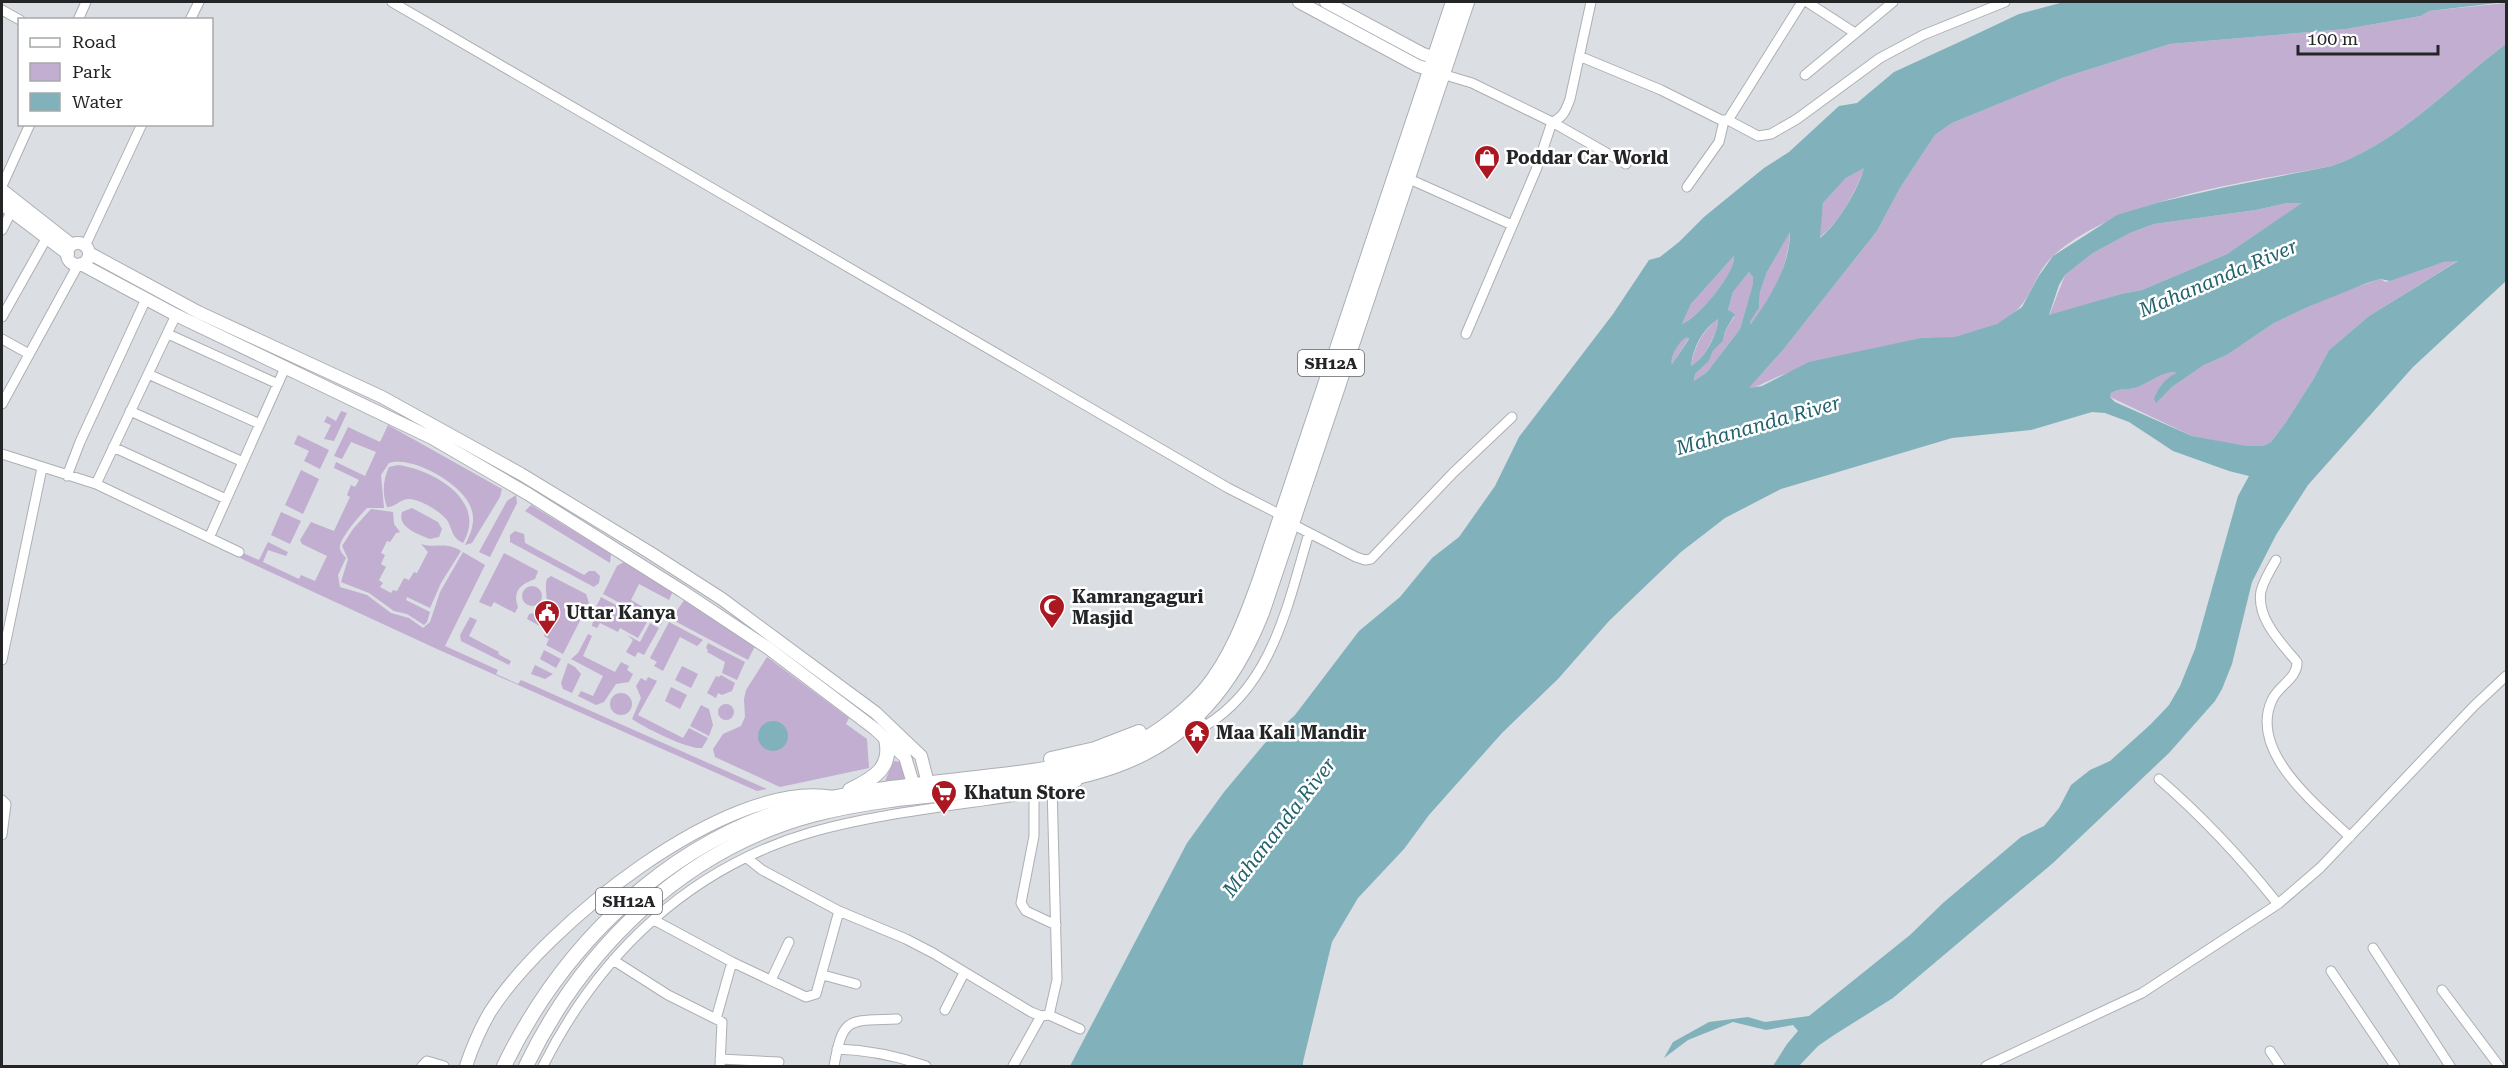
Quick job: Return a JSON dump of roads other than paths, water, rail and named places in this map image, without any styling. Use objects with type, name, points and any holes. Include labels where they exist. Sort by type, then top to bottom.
[{"type":"main road","name":"SH12A","points":[[504,1066],[519,1036],[555,980],[586,941],[643,888],[688,855],[743,826],[782,811],[834,797],[1034,789],[1110,769],[1154,748],[1197,716],[1218,693],[1236,679],[1245,668],[1267,626],[1288,559],[1292,524],[1407,178],[1453,2]]},
{"type":"main road","name":"SH12A","points":[[526,1066],[551,1020],[587,966],[622,927],[676,882],[721,853],[781,825],[832,811],[924,795],[1008,774],[1036,762],[1095,749],[1126,738],[1184,710],[1209,684],[1241,629],[1438,65],[1467,2]]},
{"type":"main road","points":[[834,797],[870,781],[879,773],[887,757],[886,739]]},
{"type":"street","points":[[79,18],[86,2]]},
{"type":"street","points":[[191,18],[199,2]]},
{"type":"street","points":[[392,2],[1228,488],[1281,515]]},
{"type":"street","points":[[1299,2],[1418,66],[1438,65]]},
{"type":"street","points":[[1326,2],[1423,54],[1438,65],[1552,122],[1626,164]]},
{"type":"street","points":[[1466,334],[1536,170],[1552,122],[1565,112],[1574,85],[1590,2]]},
{"type":"street","points":[[1687,187],[1719,142],[1726,121],[1805,2],[1855,33]]},
{"type":"street","points":[[1806,75],[1893,2]]},
{"type":"street","points":[[1579,56],[1652,86],[1758,136],[1771,134],[1797,119],[1880,58],[1923,35],[2006,2]]},
{"type":"street","points":[[2,10],[18,19]]},
{"type":"street","points":[[29,126],[2,188],[78,249]]},
{"type":"street","points":[[141,126],[71,261],[176,315],[432,438],[682,591],[770,642],[876,713],[914,747],[923,762],[924,795]]},
{"type":"street","points":[[1407,178],[1512,225]]},
{"type":"street","points":[[2,230],[5,210],[46,239],[78,249],[198,312],[382,397],[580,510],[722,599],[886,739],[905,758],[924,795]]},
{"type":"street","points":[[2,317],[46,239]]},
{"type":"street","points":[[2,404],[80,264]]},
{"type":"street","points":[[67,476],[80,442],[146,299]]},
{"type":"street","points":[[96,484],[176,315]]},
{"type":"street","points":[[168,334],[278,384]]},
{"type":"street","points":[[2,339],[29,354]]},
{"type":"street","points":[[208,538],[285,368]]},
{"type":"street","points":[[148,374],[260,424]]},
{"type":"street","points":[[130,411],[243,462]]},
{"type":"street","points":[[1292,524],[1356,557],[1371,559],[1466,460],[1512,417]]},
{"type":"street","points":[[113,447],[226,499]]},
{"type":"street","points":[[2,454],[96,484],[239,552]]},
{"type":"street","points":[[2,656],[42,468]]},
{"type":"street","points":[[573,523],[580,510]]},
{"type":"street","points":[[1197,716],[1205,726],[1215,719],[1238,698],[1258,673],[1281,627],[1309,533]]},
{"type":"street","points":[[2276,560],[2264,582],[2261,603],[2273,633],[2298,666],[2294,674],[2271,700],[2268,728],[2270,743],[2274,754],[2302,789],[2349,837]]},
{"type":"street","points":[[1986,1066],[2142,993],[2278,904],[2320,868],[2506,676]]},
{"type":"street","points":[[868,724],[876,713]]},
{"type":"street","points":[[2159,779],[2197,812],[2278,904]]},
{"type":"street","points":[[1013,1066],[1045,1016],[1057,980],[1052,786]]},
{"type":"street","points":[[1034,789],[1034,836],[1021,903],[1026,911],[1056,925]]},
{"type":"street","points":[[466,1066],[483,1026],[497,1002],[559,930],[621,880],[688,837],[748,808],[813,793],[834,797]]},
{"type":"street","points":[[543,1066],[580,1001],[613,960],[687,892],[747,858],[813,832],[866,820],[924,795]]},
{"type":"street","points":[[2,800],[6,804],[6,810],[2,835]]},
{"type":"street","points":[[747,858],[762,870],[840,911],[906,939],[1045,1016],[1080,1029]]},
{"type":"street","points":[[654,920],[732,962],[806,997],[813,997],[823,975],[832,934],[840,911]]},
{"type":"street","points":[[771,980],[789,942]]},
{"type":"street","points":[[2373,948],[2450,1066]]},
{"type":"street","points":[[613,960],[668,995],[722,1022],[720,1063],[779,1062]]},
{"type":"street","points":[[716,1019],[732,962]]},
{"type":"street","points":[[2331,971],[2395,1066]]},
{"type":"street","points":[[945,1010],[964,973]]},
{"type":"street","points":[[823,975],[856,984]]},
{"type":"street","points":[[2442,990],[2499,1066]]},
{"type":"street","points":[[834,1066],[845,1026],[851,1022],[897,1019]]},
{"type":"street","points":[[837,1049],[869,1051],[926,1066]]},
{"type":"street","points":[[2270,1051],[2280,1066]]},
{"type":"street","points":[[422,1066],[427,1061],[444,1066]]},
{"type":"water","name":"Mahananda River","points":[[2064,2],[2506,2],[2429,11],[2421,16],[2346,29],[2170,44],[2065,77],[1952,123],[1935,135],[1900,188],[1877,231],[1783,350],[1749,388],[1762,386],[1809,362],[1921,338],[1955,337],[1997,324],[2022,307],[2038,277],[2053,256],[2117,215],[2160,202],[2332,166],[2357,156],[2424,112],[2506,44],[2506,281],[2413,367],[2308,485],[2276,535],[2252,582],[2232,664],[2222,689],[2215,701],[2169,753],[2053,863],[1893,998],[1818,1046],[1799,1066],[1773,1066],[1798,1031],[1793,1025],[1766,1030],[1733,1022],[1688,1040],[1664,1058],[1673,1042],[1709,1022],[1748,1017],[1765,1022],[1809,1016],[1910,935],[1943,903],[2021,837],[2044,826],[2059,808],[2071,785],[2090,770],[2110,761],[2151,724],[2169,705],[2180,686],[2195,649],[2238,496],[2249,476],[2173,451],[2129,422],[2105,413],[2092,412],[2031,430],[1952,438],[1781,489],[1725,518],[1681,552],[1609,621],[1558,679],[1502,733],[1429,815],[1404,849],[1358,898],[1332,942],[1303,1066],[1070,1066],[1187,843],[1224,792],[1265,743],[1295,715],[1359,631],[1400,597],[1432,558],[1459,537],[1495,486],[1519,437],[1613,314],[1649,260],[1660,257],[1679,242],[1704,217],[1764,168],[1789,152],[1839,106],[1857,103],[1894,72],[2019,14]],"holes":[[[1864,168],[1847,206],[1820,238],[1823,203],[1846,178]],[[2287,203],[2302,203],[2227,254],[2142,290],[2049,315],[2059,285],[2065,275],[2093,253],[2130,233],[2154,224],[2256,210]],[[1790,232],[1787,257],[1778,281],[1751,324],[1759,308],[1760,292],[1767,272]],[[1734,256],[1729,273],[1706,305],[1682,324],[1691,304]],[[2458,261],[2369,316],[2329,350],[2286,422],[2271,442],[2263,446],[2246,446],[2192,436],[2115,402],[2110,397],[2114,391],[2135,388],[2165,374],[2175,372],[2158,391],[2154,399],[2156,403],[2172,387],[2204,365],[2227,355],[2274,323],[2367,283],[2380,279],[2390,281],[2444,262]],[[1749,272],[1753,277],[1753,284],[1740,329],[1707,372],[1694,381],[1695,374],[1709,361],[1713,351],[1723,341],[1725,331],[1735,314],[1728,310],[1733,292]],[[1718,319],[1710,345],[1701,358],[1691,366],[1696,346],[1707,328]],[[1687,337],[1689,339],[1672,364],[1674,353],[1681,341]]]},
{"type":"water","points":[[773,721],[779,722],[787,730],[787,742],[779,750],[773,751],[767,750],[759,742],[758,736],[759,730],[767,722]]},
{"type":"place","name":"Poddar Car World","points":[[1487,181]]},
{"type":"place","name":"Kamrangaguri Masjid","points":[[1052,630]]},
{"type":"place","name":"Uttar Kanya","points":[[547,636]]},
{"type":"place","name":"Maa Kali Mandir","points":[[1197,756]]},
{"type":"place","name":"Khatun Store","points":[[944,816]]}]
